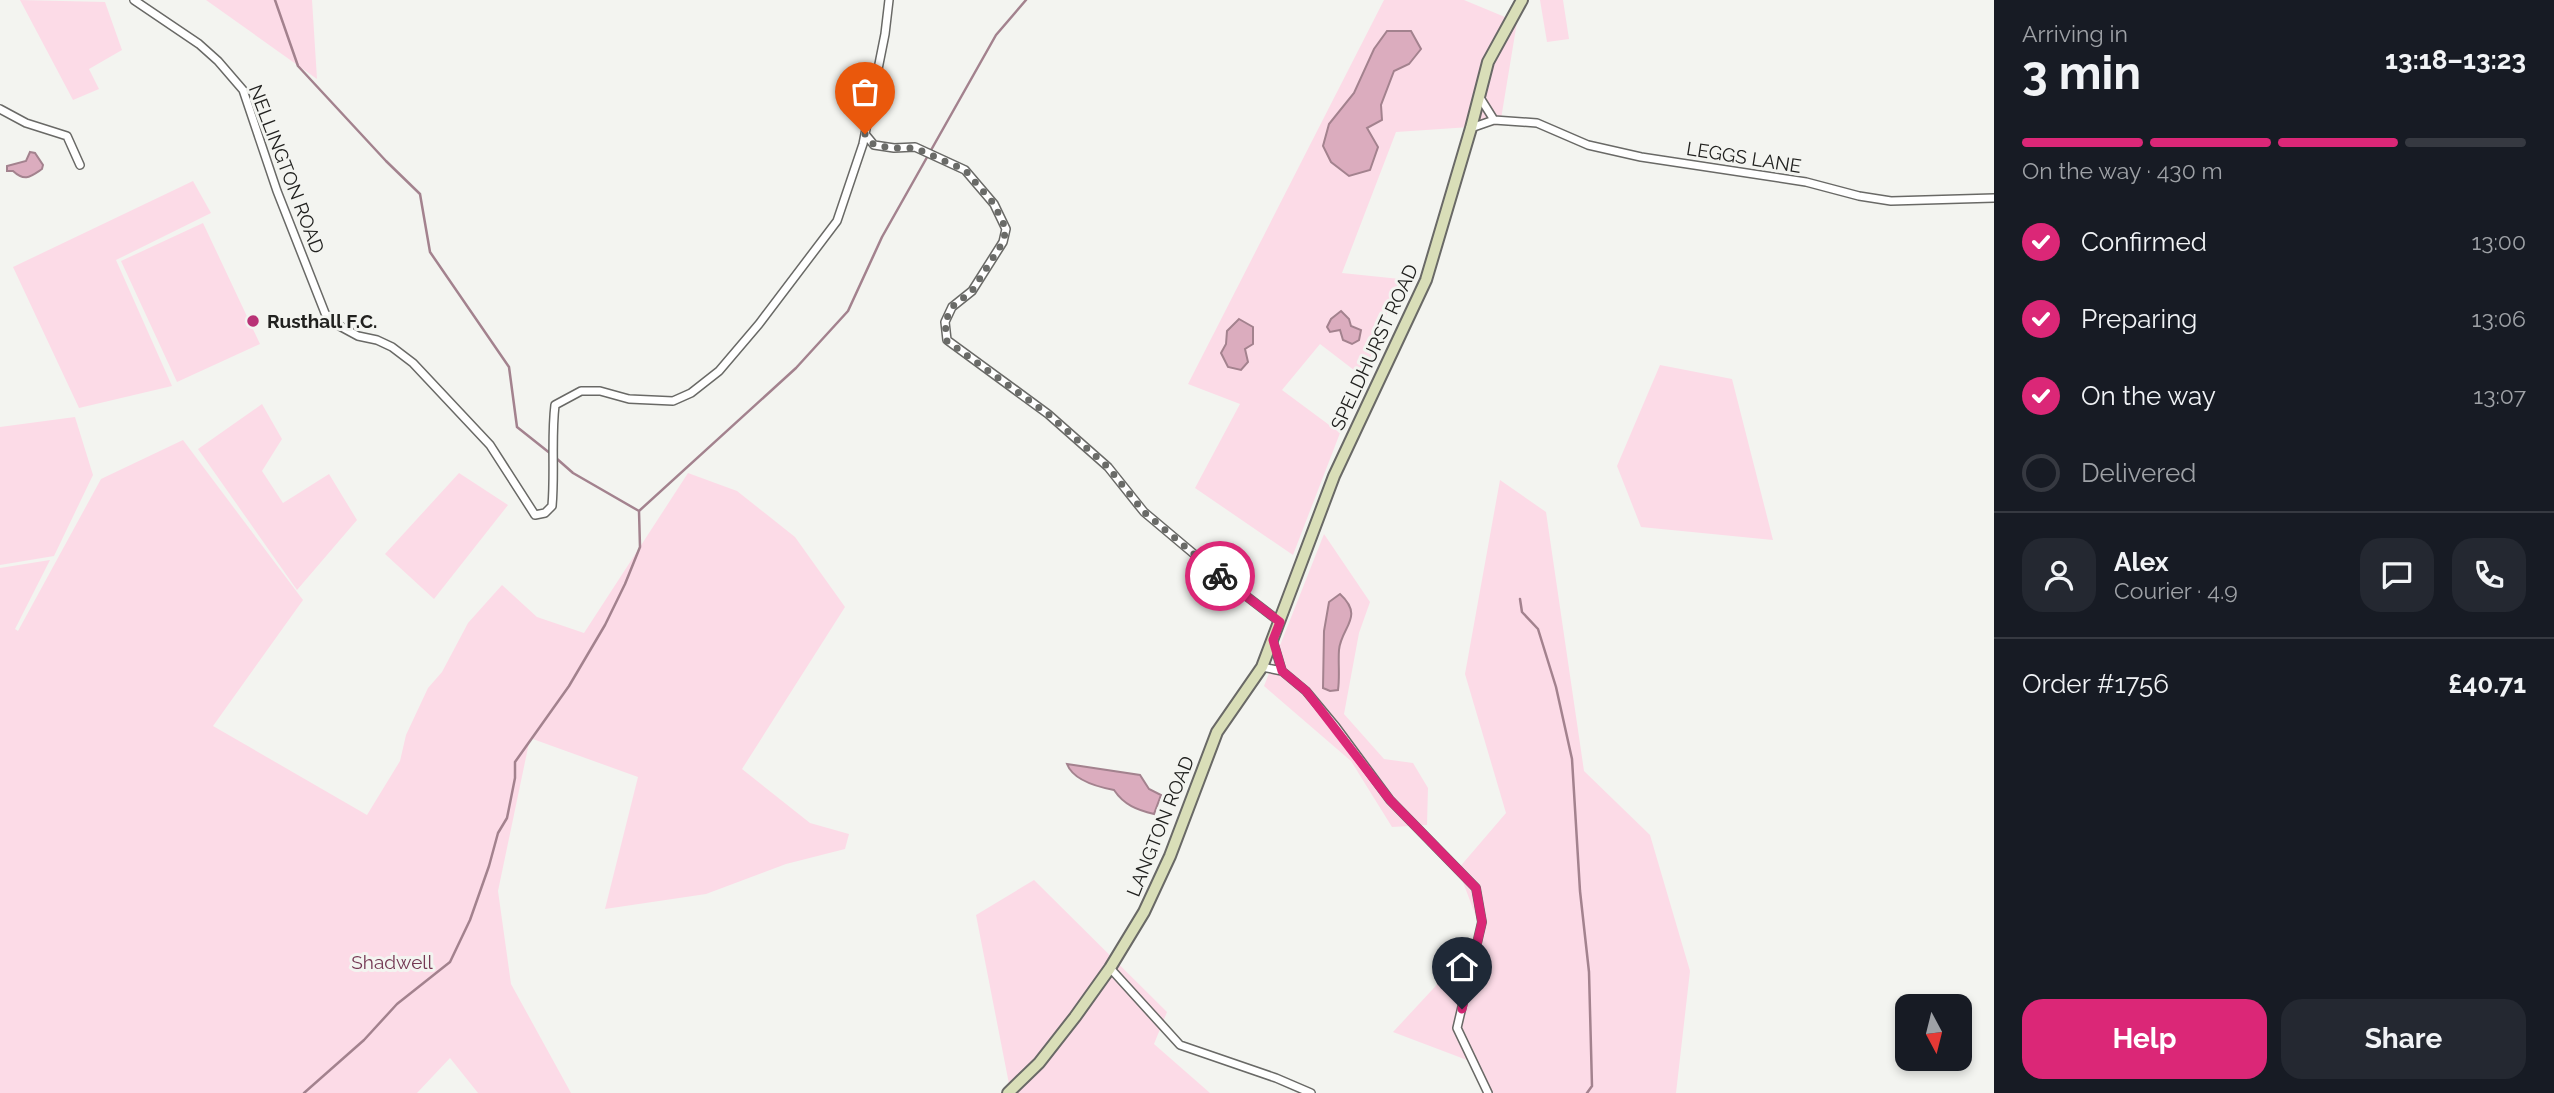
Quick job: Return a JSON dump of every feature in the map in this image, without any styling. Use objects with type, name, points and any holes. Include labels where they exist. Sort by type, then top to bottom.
[{"type":"street","name":"NELLINGTON ROAD","points":[[134,0],[199,44],[243,90],[277,191],[325,313],[334,323],[358,336],[392,347],[413,363],[490,445],[535,515],[545,513],[552,506],[555,404],[581,391],[600,391],[629,399],[673,401],[691,393],[719,371],[837,221],[865,134]]},
{"type":"street","points":[[889,0],[865,134],[874,145],[915,148],[965,170],[994,204],[1006,229],[1003,242],[972,291],[952,307],[945,322],[947,341],[1048,414],[1108,467],[1144,512],[1280,622]]},
{"type":"street","name":"SPELDHURST ROAD","points":[[1262,667],[1334,476],[1426,279],[1488,62],[1522,0]]},
{"type":"street","points":[[1478,95],[1494,120]]},
{"type":"street","points":[[0,109],[26,123],[66,136],[80,165]]},
{"type":"street","name":"LEGGS LANE","points":[[1471,128],[1494,120],[1538,123],[1588,145],[1641,157],[1806,182],[1891,201],[1994,198]]},
{"type":"street","points":[[1273,640],[1282,671]]},
{"type":"street","points":[[1262,667],[1282,671],[1306,691],[1390,800],[1476,888],[1482,922],[1457,1028],[1488,1093]]},
{"type":"street","name":"LANGTON ROAD","points":[[1008,1093],[1039,1063],[1110,968],[1153,894],[1217,732],[1262,667]]},
{"type":"street","points":[[1110,968],[1180,1045],[1311,1093]]},
{"type":"green space","points":[[20,0],[105,2],[122,50],[89,69],[99,89],[73,100]]},
{"type":"green space","points":[[206,0],[312,0],[317,79]]},
{"type":"green space","points":[[1384,0],[1464,0],[1517,22],[1500,125],[1396,132],[1342,273],[1400,279],[1363,377],[1320,344],[1282,390],[1340,433],[1293,555],[1195,488],[1240,404],[1188,384]]},
{"type":"green space","points":[[1540,0],[1563,0],[1569,39],[1547,42]]},
{"type":"green space","points":[[193,181],[211,213],[116,260],[172,386],[79,408],[13,267]]},
{"type":"green space","points":[[203,223],[260,344],[177,382],[121,261]]},
{"type":"green space","points":[[1660,365],[1732,379],[1773,540],[1641,527],[1617,466]]},
{"type":"green space","points":[[262,404],[282,439],[262,471],[283,503],[329,474],[357,520],[297,590],[198,449]]},
{"type":"green space","points":[[75,417],[93,475],[54,556],[0,565],[0,427]]},
{"type":"green space","name":"Shadwell","points":[[183,440],[303,600],[213,726],[367,815],[400,761],[406,735],[428,688],[442,672],[468,623],[502,585],[537,617],[584,633],[688,473],[737,491],[795,537],[845,607],[742,769],[810,823],[849,834],[845,849],[786,864],[706,894],[605,909],[638,777],[530,738],[498,891],[511,984],[571,1093],[478,1093],[450,1058],[417,1093],[0,1093],[0,568],[50,560],[15,629],[18,631],[101,479]]},
{"type":"green space","points":[[459,473],[508,505],[434,599],[385,554]]},
{"type":"green space","points":[[1500,480],[1546,512],[1584,771],[1650,835],[1690,971],[1676,1093],[1493,1093],[1467,1060],[1393,1032],[1483,935],[1458,869],[1506,813],[1465,674]]},
{"type":"green space","points":[[1324,534],[1370,602],[1359,633],[1344,714],[1384,759],[1413,763],[1428,788],[1427,825],[1392,827],[1351,761],[1264,686]]},
{"type":"green space","points":[[1034,880],[1167,1012],[1154,1044],[1210,1093],[1014,1093],[1010,1089],[976,915]]},
{"type":"shaded area","points":[[1387,31],[1411,31],[1421,49],[1409,64],[1394,71],[1381,105],[1382,120],[1367,128],[1378,147],[1370,170],[1349,176],[1331,162],[1323,146],[1329,124],[1354,93],[1374,49]]},
{"type":"shaded area","points":[[30,152],[35,153],[43,165],[42,169],[24,177],[7,171],[7,166],[26,161]]},
{"type":"shaded area","points":[[1341,311],[1349,319],[1351,326],[1361,330],[1359,340],[1352,344],[1343,340],[1340,330],[1330,332],[1327,327],[1331,319]]},
{"type":"shaded area","points":[[1239,319],[1253,327],[1253,344],[1245,349],[1248,362],[1241,370],[1228,367],[1221,353],[1226,344],[1227,331]]},
{"type":"shaded area","points":[[1340,594],[1351,609],[1351,616],[1339,650],[1338,690],[1330,691],[1323,688],[1324,631],[1329,602]]},
{"type":"shaded area","points":[[1067,764],[1140,775],[1149,789],[1161,795],[1154,814],[1131,806],[1114,790],[1080,778]]},
{"type":"waterway","points":[[275,0],[298,66],[420,194],[430,252],[509,367],[517,427],[551,454]]},
{"type":"waterway","points":[[556,458],[573,473],[639,511],[796,368],[848,311],[882,237],[996,35],[1026,0]]},
{"type":"waterway","points":[[304,1093],[364,1040],[397,1004],[450,962],[470,920],[498,833],[507,818],[515,778],[515,762],[569,686],[605,625],[640,547],[639,511]]},
{"type":"waterway","points":[[1520,599],[1522,612],[1538,629],[1556,687],[1572,759],[1580,891],[1589,972],[1592,1086],[1587,1093]]},
{"type":"way so far","points":[[865,134],[874,145],[915,148],[965,170],[994,204],[1006,229],[1003,242],[972,291],[952,307],[945,322],[947,341],[1048,414],[1108,467],[1144,512],[1220,576]]},
{"type":"place","name":"Rusthall F.C.","points":[[253,321]]},
{"type":"route","points":[[1220,576],[1280,622],[1273,640],[1282,671],[1306,691],[1390,800],[1476,888],[1482,922],[1462,1009]]}]
